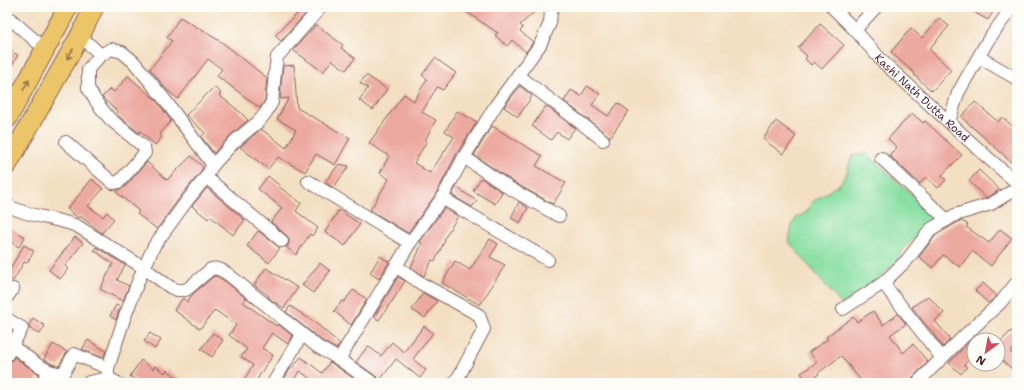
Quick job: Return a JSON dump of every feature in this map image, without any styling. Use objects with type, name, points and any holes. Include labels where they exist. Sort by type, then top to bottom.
[{"type":"main road","points":[[7,119],[68,7]]},
{"type":"main road","points":[[7,165],[80,36],[94,7]]},
{"type":"street","points":[[110,378],[127,312],[154,246],[206,177],[213,165],[235,141],[258,122],[265,114],[272,102],[277,57],[321,7]]},
{"type":"street","name":"Kashi Nath Dutta Road","points":[[832,7],[855,30],[882,61],[1017,183]]},
{"type":"street","points":[[855,30],[876,7]]},
{"type":"street","points":[[949,122],[958,93],[987,42],[1012,7],[1017,10]]},
{"type":"street","points":[[339,359],[410,243],[442,198],[464,157],[496,105],[540,45],[550,23],[550,8]]},
{"type":"street","points":[[7,16],[45,49]]},
{"type":"street","points":[[80,36],[101,55]]},
{"type":"street","points":[[66,142],[113,183],[119,182],[145,153],[144,147],[110,119],[97,103],[88,88],[88,69],[101,55],[111,49],[122,52],[134,62],[165,100],[213,165]]},
{"type":"street","points":[[979,57],[1017,79]]},
{"type":"street","points":[[518,75],[603,140]]},
{"type":"street","points":[[464,157],[509,188],[559,216]]},
{"type":"street","points":[[880,158],[947,220]]},
{"type":"street","points":[[206,177],[282,241]]},
{"type":"street","points":[[308,181],[410,243]]},
{"type":"street","points":[[843,309],[883,283],[906,260],[931,229],[955,215],[991,204],[1017,188]]},
{"type":"street","points":[[442,198],[548,260]]},
{"type":"street","points":[[7,205],[13,209],[26,213],[68,222],[77,226],[144,268],[170,287],[186,290],[211,269],[219,268],[318,347],[339,359],[373,383]]},
{"type":"street","points":[[396,266],[422,284],[479,315],[484,329],[454,383]]},
{"type":"street","points":[[917,383],[1001,302],[1017,282]]},
{"type":"street","points":[[883,283],[942,358]]},
{"type":"street","points":[[7,319],[22,328],[10,351],[48,371],[63,374],[74,354],[110,378]]},
{"type":"street","points":[[273,383],[302,335]]},
{"type":"street","points":[[42,383],[48,371]]},
{"type":"street","points":[[88,383],[110,378]]},
{"type":"green space","points":[[866,153],[935,215],[923,230],[904,248],[898,259],[884,274],[842,305],[789,242],[792,225],[797,217],[807,212],[811,203],[841,183],[853,156]]},
{"type":"building","points":[[459,7],[540,7],[520,25],[523,28],[520,31],[533,42],[526,52],[512,40],[507,46],[495,35],[498,33]]},
{"type":"building","points":[[965,7],[996,7],[988,20]]},
{"type":"building","points":[[303,8],[307,12],[281,41],[275,36]]},
{"type":"building","points":[[180,17],[223,43],[267,78],[265,100],[260,108],[217,76],[222,69],[208,59],[178,99],[167,90],[150,69],[172,41],[167,38]]},
{"type":"building","points":[[939,18],[949,26],[929,49],[951,70],[932,91],[891,52],[911,28],[922,38]]},
{"type":"building","points":[[820,24],[844,45],[822,69],[814,62],[811,65],[805,59],[807,56],[798,48]]},
{"type":"building","points":[[316,25],[343,45],[341,48],[355,58],[346,70],[332,60],[323,72],[293,50]]},
{"type":"building","points":[[7,49],[18,55],[7,74]]},
{"type":"building","points":[[435,58],[456,73],[443,90],[437,87],[422,112],[436,120],[425,140],[427,141],[414,163],[430,173],[454,137],[445,131],[457,111],[477,122],[457,153],[436,194],[408,233],[370,210],[389,179],[380,173],[389,156],[369,143],[404,94],[414,101],[427,79],[422,75]]},
{"type":"building","points":[[294,65],[297,108],[350,138],[335,165],[316,154],[305,172],[278,157],[268,169],[240,147],[261,129],[286,148],[296,130],[277,119],[289,98],[281,99],[280,94],[283,66]]},
{"type":"building","points":[[366,75],[387,89],[373,110],[359,100],[368,88],[360,83]]},
{"type":"building","points":[[128,76],[156,100],[171,121],[160,134],[162,137],[155,145],[140,131],[139,133],[116,114],[118,112],[102,97],[110,89],[114,92]]},
{"type":"building","points":[[520,86],[532,96],[518,117],[504,107]]},
{"type":"building","points":[[587,86],[600,94],[592,105],[608,116],[618,103],[629,111],[610,137],[564,101],[571,90],[581,96]]},
{"type":"building","points":[[214,87],[221,93],[219,95],[248,120],[214,153],[201,137],[205,133],[186,115]]},
{"type":"building","points":[[975,102],[998,122],[1002,117],[1017,130],[1017,166],[1006,158],[961,117]]},
{"type":"building","points":[[546,106],[575,128],[567,139],[557,132],[551,140],[532,126]]},
{"type":"building","points":[[912,113],[923,123],[925,121],[962,155],[941,176],[946,180],[938,188],[926,177],[920,184],[889,155],[897,147],[888,139]]},
{"type":"building","points":[[776,121],[796,136],[783,154],[763,139]]},
{"type":"building","points":[[492,126],[542,156],[536,166],[566,183],[553,204],[513,182],[474,155]]},
{"type":"building","points":[[191,156],[203,167],[157,229],[137,214],[139,211],[116,192],[125,187],[147,162],[167,180]]},
{"type":"building","points":[[339,164],[349,166],[333,188],[325,182]]},
{"type":"building","points":[[979,170],[999,189],[986,198],[969,181]]},
{"type":"building","points":[[268,176],[279,185],[278,186],[301,203],[296,211],[318,228],[312,236],[310,234],[296,255],[286,247],[288,246],[289,242],[287,236],[271,222],[282,208],[258,189]]},
{"type":"building","points":[[481,178],[502,192],[495,204],[473,191]]},
{"type":"building","points":[[92,179],[103,189],[88,206],[103,217],[107,212],[114,219],[102,233],[80,216],[78,218],[67,209]]},
{"type":"building","points":[[456,187],[477,201],[472,207],[452,195]]},
{"type":"building","points":[[207,188],[245,220],[233,235],[210,216],[208,219],[192,206]]},
{"type":"building","points":[[519,202],[528,208],[520,223],[511,218]]},
{"type":"building","points":[[444,208],[458,216],[444,239],[445,240],[435,261],[432,260],[424,276],[411,267],[422,243],[420,242]]},
{"type":"building","points":[[339,210],[360,224],[345,246],[325,232]]},
{"type":"building","points":[[962,221],[968,225],[966,227],[989,243],[1000,229],[1012,238],[991,266],[972,251],[960,267],[943,255],[933,268],[919,257],[936,235]]},
{"type":"building","points":[[7,226],[25,237],[19,247],[7,240]]},
{"type":"building","points":[[258,231],[280,248],[269,263],[247,246]]},
{"type":"building","points":[[75,237],[83,243],[65,266],[68,269],[60,279],[49,270]]},
{"type":"building","points":[[490,239],[498,244],[490,257],[505,265],[480,305],[442,283],[455,261],[470,270]]},
{"type":"building","points":[[24,245],[34,251],[27,263],[24,262],[13,281],[7,277],[7,274]]},
{"type":"building","points":[[96,247],[125,265],[117,280],[129,286],[123,301],[100,289],[113,264],[94,250]]},
{"type":"building","points":[[380,256],[389,262],[379,279],[370,273]]},
{"type":"building","points":[[320,263],[330,271],[313,293],[302,285]]},
{"type":"building","points":[[266,268],[298,288],[284,308],[274,302],[268,297],[269,296],[254,285]]},
{"type":"building","points":[[214,276],[225,281],[246,298],[243,302],[277,326],[278,324],[293,336],[288,344],[272,333],[262,348],[273,355],[255,383],[242,383],[253,365],[241,357],[247,349],[229,335],[236,325],[215,310],[200,329],[174,310],[183,298],[187,302],[192,295]]},
{"type":"building","points":[[398,277],[405,281],[379,320],[374,317]]},
{"type":"building","points":[[983,283],[997,296],[988,303],[975,291]]},
{"type":"building","points":[[353,290],[367,299],[351,325],[334,311],[342,301],[344,302]]},
{"type":"building","points":[[423,293],[437,301],[425,318],[412,310]]},
{"type":"building","points":[[928,296],[944,313],[935,321],[950,339],[943,347],[933,334],[934,333],[912,307]]},
{"type":"building","points":[[116,305],[120,307],[116,320],[110,316]]},
{"type":"building","points":[[290,306],[316,323],[340,344],[336,349],[322,341],[286,312]]},
{"type":"building","points":[[873,311],[883,325],[898,314],[906,324],[890,335],[903,353],[913,344],[928,362],[912,378],[910,383],[863,383],[841,356],[807,383],[801,373],[817,362],[809,352],[828,339],[826,337],[853,317],[857,322]]},
{"type":"building","points":[[33,318],[45,326],[40,334],[29,328]]},
{"type":"building","points":[[424,326],[433,333],[413,359],[426,370],[420,378],[396,359],[380,380],[356,362],[368,346],[381,356],[392,342],[404,352]]},
{"type":"building","points":[[1011,331],[1017,336],[1017,345],[1010,352],[1017,358],[1017,373],[1006,364],[1006,336]]},
{"type":"building","points":[[150,333],[161,340],[155,349],[144,341]]},
{"type":"building","points":[[213,333],[223,340],[212,357],[201,349]]},
{"type":"building","points":[[88,340],[106,351],[103,358],[82,349]]},
{"type":"building","points":[[53,344],[67,352],[59,366],[44,359]]},
{"type":"building","points":[[966,345],[966,363],[964,365],[966,368],[961,374],[949,363]]},
{"type":"building","points":[[14,357],[39,374],[35,383],[7,383],[7,362],[11,361]]},
{"type":"building","points":[[301,357],[322,373],[330,362],[360,383],[316,383],[300,371],[291,383],[282,383],[290,369]]},
{"type":"building","points":[[141,360],[153,369],[155,366],[165,373],[167,370],[185,383],[140,383],[130,376]]}]
